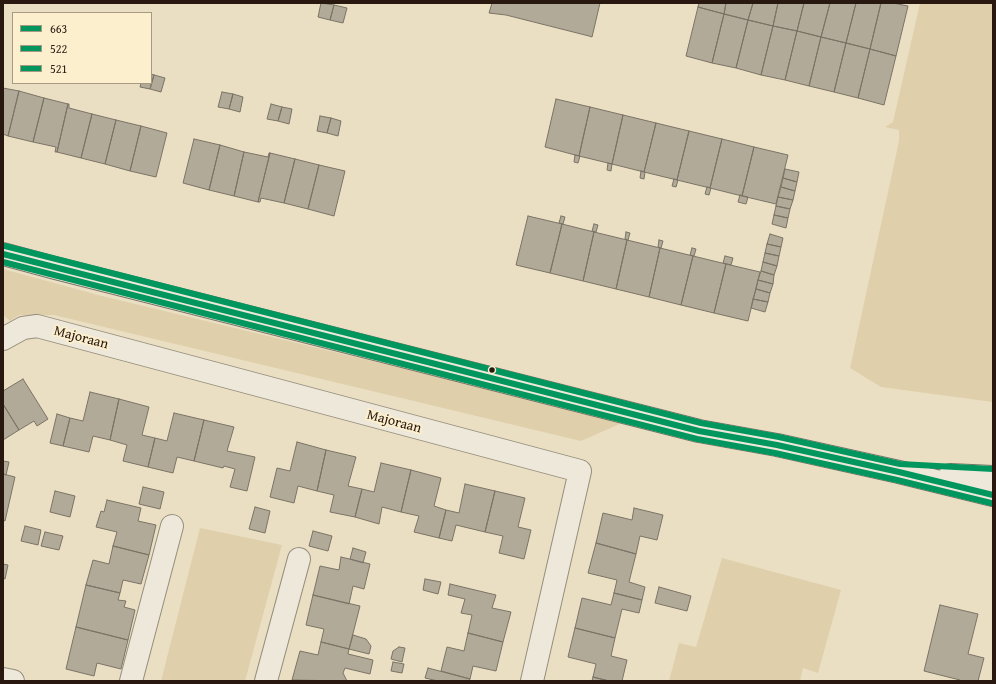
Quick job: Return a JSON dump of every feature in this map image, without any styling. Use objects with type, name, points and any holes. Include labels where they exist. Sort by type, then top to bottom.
[{"type":"street","points":[[3,254],[691,429],[777,445],[899,472],[993,495]]},
{"type":"street","name":"Majoraan","points":[[3,339],[23,328],[36,326],[580,471],[532,681]]},
{"type":"street","points":[[899,472],[993,477]]},
{"type":"street","points":[[131,681],[172,526]]},
{"type":"street","points":[[266,681],[299,559]]},
{"type":"street","points":[[3,679],[13,681]]},
{"type":"shaded area","points":[[920,3],[993,3],[993,402],[881,387],[850,368],[899,141],[899,130],[885,127],[893,122]]},
{"type":"shaded area","points":[[3,269],[98,295],[579,411],[622,423],[581,441],[54,315],[19,315],[10,321],[3,315]]},
{"type":"shaded area","points":[[200,528],[282,545],[245,681],[161,681]]},
{"type":"shaded area","points":[[722,558],[841,590],[818,673],[803,668],[800,681],[669,681],[679,643],[696,647]]},
{"type":"building","points":[[321,3],[334,5],[330,20],[318,17]]},
{"type":"building","points":[[492,3],[600,3],[592,37],[506,15],[489,13]]},
{"type":"building","points":[[699,3],[726,3],[724,14],[698,7]]},
{"type":"building","points":[[726,3],[753,3],[748,20],[724,14]]},
{"type":"building","points":[[753,3],[778,3],[773,26],[748,20]]},
{"type":"building","points":[[778,3],[804,3],[797,31],[773,26]]},
{"type":"building","points":[[804,3],[830,3],[821,37],[797,31]]},
{"type":"building","points":[[830,3],[856,3],[846,43],[821,37]]},
{"type":"building","points":[[856,3],[881,3],[870,49],[846,43]]},
{"type":"building","points":[[881,3],[893,3],[908,6],[896,56],[870,49]]},
{"type":"building","points":[[334,5],[347,8],[343,23],[330,20]]},
{"type":"building","points":[[698,7],[724,14],[712,63],[686,56]]},
{"type":"building","points":[[724,14],[748,20],[736,68],[712,63]]},
{"type":"building","points":[[748,20],[773,26],[761,75],[736,68]]},
{"type":"building","points":[[773,26],[797,31],[785,80],[761,75]]},
{"type":"building","points":[[797,31],[821,37],[809,86],[785,80]]},
{"type":"building","points":[[821,37],[846,43],[834,92],[809,86]]},
{"type":"building","points":[[846,43],[870,49],[858,98],[834,92]]},
{"type":"building","points":[[870,49],[896,56],[884,105],[858,98]]},
{"type":"building","points":[[154,75],[165,78],[161,92],[150,89]]},
{"type":"building","points":[[141,84],[151,84],[150,89],[140,87]]},
{"type":"building","points":[[3,88],[19,91],[8,136],[3,134]]},
{"type":"building","points":[[19,91],[44,98],[33,142],[8,136]]},
{"type":"building","points":[[222,92],[233,94],[229,109],[218,107]]},
{"type":"building","points":[[233,94],[243,97],[240,112],[229,109]]},
{"type":"building","points":[[44,98],[68,104],[57,152],[55,152],[56,147],[33,142]]},
{"type":"building","points":[[556,99],[590,107],[579,156],[545,147]]},
{"type":"building","points":[[68,104],[69,108],[92,114],[81,158],[57,152]]},
{"type":"building","points":[[271,104],[282,107],[278,121],[267,119]]},
{"type":"building","points":[[282,107],[292,109],[289,124],[278,121]]},
{"type":"building","points":[[590,107],[623,115],[612,164],[579,156]]},
{"type":"building","points":[[92,114],[116,120],[105,164],[81,158]]},
{"type":"building","points":[[623,115],[656,123],[644,172],[612,164]]},
{"type":"building","points":[[320,116],[331,118],[327,133],[317,131]]},
{"type":"building","points":[[331,118],[341,121],[338,136],[327,133]]},
{"type":"building","points":[[116,120],[141,126],[130,171],[105,164]]},
{"type":"building","points":[[656,123],[689,131],[677,180],[644,172]]},
{"type":"building","points":[[141,126],[167,133],[156,177],[130,171]]},
{"type":"building","points":[[689,131],[722,139],[710,188],[677,180]]},
{"type":"building","points":[[194,139],[220,145],[209,190],[183,183]]},
{"type":"building","points":[[722,139],[754,147],[742,196],[710,188]]},
{"type":"building","points":[[220,145],[244,152],[234,196],[209,190]]},
{"type":"building","points":[[754,147],[788,155],[776,204],[742,196]]},
{"type":"building","points":[[244,152],[268,157],[270,153],[258,202],[234,196]]},
{"type":"building","points":[[270,153],[295,159],[284,203],[261,198],[260,202],[258,202]]},
{"type":"building","points":[[575,155],[580,156],[578,163],[574,162]]},
{"type":"building","points":[[295,159],[319,165],[308,209],[284,203]]},
{"type":"building","points":[[608,163],[612,164],[611,171],[607,170]]},
{"type":"building","points":[[319,165],[345,171],[334,216],[308,209]]},
{"type":"building","points":[[785,169],[799,172],[797,182],[783,178]]},
{"type":"building","points":[[641,171],[645,172],[644,179],[640,178]]},
{"type":"building","points":[[783,178],[797,182],[795,191],[781,187]]},
{"type":"building","points":[[674,179],[678,180],[676,187],[672,186]]},
{"type":"building","points":[[707,187],[711,188],[709,195],[705,194]]},
{"type":"building","points":[[781,187],[795,191],[793,200],[778,197]]},
{"type":"building","points":[[740,195],[748,197],[746,204],[738,202]]},
{"type":"building","points":[[778,197],[793,200],[790,209],[776,206]]},
{"type":"building","points":[[776,206],[790,209],[788,218],[774,215]]},
{"type":"building","points":[[774,215],[788,218],[786,228],[772,224]]},
{"type":"building","points":[[528,216],[562,224],[550,273],[516,265]]},
{"type":"building","points":[[561,216],[565,217],[563,224],[559,223]]},
{"type":"building","points":[[562,224],[594,232],[583,281],[550,273]]},
{"type":"building","points":[[594,224],[598,225],[596,232],[592,231]]},
{"type":"building","points":[[594,232],[627,240],[616,289],[583,281]]},
{"type":"building","points":[[626,232],[630,233],[628,240],[625,239]]},
{"type":"building","points":[[770,234],[783,238],[781,247],[767,244]]},
{"type":"building","points":[[627,240],[660,248],[649,297],[616,289]]},
{"type":"building","points":[[659,240],[663,241],[661,248],[658,247]]},
{"type":"building","points":[[767,244],[781,247],[779,256],[765,253]]},
{"type":"building","points":[[660,248],[693,256],[681,305],[649,297]]},
{"type":"building","points":[[692,248],[696,249],[694,256],[690,255]]},
{"type":"building","points":[[765,253],[779,256],[777,266],[763,262]]},
{"type":"building","points":[[693,256],[726,264],[714,313],[681,305]]},
{"type":"building","points":[[725,256],[733,258],[731,265],[723,263]]},
{"type":"building","points":[[763,262],[777,266],[774,275],[761,271]]},
{"type":"building","points":[[726,264],[760,272],[748,321],[714,313]]},
{"type":"building","points":[[761,271],[774,275],[773,284],[758,280]]},
{"type":"building","points":[[758,280],[773,284],[770,293],[756,289]]},
{"type":"building","points":[[756,289],[770,293],[768,302],[753,299]]},
{"type":"building","points":[[753,299],[768,302],[765,312],[751,308]]},
{"type":"building","points":[[23,379],[48,419],[37,426],[34,421],[19,430],[3,404],[3,391]]},
{"type":"building","points":[[90,392],[119,399],[110,440],[93,436],[89,452],[63,446],[70,418],[83,421]]},
{"type":"building","points":[[119,399],[149,407],[142,435],[155,438],[148,467],[123,461],[127,445],[110,440]]},
{"type":"building","points":[[3,404],[19,430],[3,440]]},
{"type":"building","points":[[174,413],[204,420],[194,461],[177,457],[173,473],[148,467],[155,438],[167,441]]},
{"type":"building","points":[[57,414],[70,418],[63,446],[50,443]]},
{"type":"building","points":[[204,420],[234,427],[227,451],[255,457],[247,491],[230,487],[235,469],[224,466],[223,468],[194,461]]},
{"type":"building","points":[[297,442],[326,450],[317,491],[298,486],[294,503],[270,497],[277,468],[290,471]]},
{"type":"building","points":[[326,450],[356,457],[348,486],[362,489],[355,517],[330,512],[334,495],[317,491]]},
{"type":"building","points":[[3,461],[9,462],[6,475],[3,474]]},
{"type":"building","points":[[381,463],[411,470],[401,512],[382,507],[379,524],[355,517],[362,489],[374,492]]},
{"type":"building","points":[[411,470],[441,478],[434,506],[446,510],[439,538],[414,532],[419,516],[401,512]]},
{"type":"building","points":[[3,474],[15,477],[5,521],[3,520]]},
{"type":"building","points":[[465,484],[495,491],[485,532],[456,525],[452,541],[439,538],[446,510],[459,513]]},
{"type":"building","points":[[143,487],[164,492],[160,509],[139,504]]},
{"type":"building","points":[[55,491],[75,496],[70,517],[50,512]]},
{"type":"building","points":[[495,491],[525,498],[518,527],[531,530],[524,559],[499,553],[503,536],[485,532]]},
{"type":"building","points":[[107,500],[141,508],[138,521],[156,525],[149,555],[113,546],[117,532],[96,527],[101,511],[104,512]]},
{"type":"building","points":[[255,507],[270,511],[265,533],[249,529]]},
{"type":"building","points":[[634,508],[663,515],[657,540],[640,536],[636,554],[596,543],[603,513],[632,520]]},
{"type":"building","points":[[25,526],[41,530],[38,545],[21,541]]},
{"type":"building","points":[[313,531],[332,536],[328,551],[309,546]]},
{"type":"building","points":[[45,532],[63,536],[59,550],[41,546]]},
{"type":"building","points":[[596,543],[636,554],[629,582],[645,587],[642,600],[614,593],[617,580],[588,573]]},
{"type":"building","points":[[113,546],[149,555],[141,584],[123,580],[120,593],[86,585],[93,560],[109,564]]},
{"type":"building","points":[[353,548],[366,552],[363,563],[350,559]]},
{"type":"building","points":[[341,557],[370,564],[364,589],[353,586],[349,604],[313,595],[320,566],[339,570]]},
{"type":"building","points":[[3,564],[8,565],[5,579],[3,578]]},
{"type":"building","points":[[425,579],[441,582],[438,594],[423,590]]},
{"type":"building","points":[[450,584],[496,595],[492,608],[511,612],[503,642],[468,633],[472,615],[461,613],[465,599],[448,595]]},
{"type":"building","points":[[86,585],[120,593],[118,600],[126,601],[124,607],[135,610],[128,640],[76,627]]},
{"type":"building","points":[[659,587],[691,596],[687,611],[655,603]]},
{"type":"building","points":[[614,593],[642,600],[639,613],[622,609],[615,638],[575,628],[582,598],[611,605]]},
{"type":"building","points":[[313,595],[360,606],[349,649],[321,642],[324,629],[306,625]]},
{"type":"building","points":[[940,605],[978,614],[968,654],[984,658],[978,681],[960,681],[924,671]]},
{"type":"building","points":[[76,627],[128,640],[121,669],[97,663],[94,676],[66,669]]},
{"type":"building","points":[[575,628],[615,638],[611,656],[627,660],[622,681],[609,681],[593,677],[596,664],[568,657]]},
{"type":"building","points":[[468,633],[503,642],[496,671],[473,666],[470,679],[441,671],[447,647],[464,651]]},
{"type":"building","points":[[353,635],[366,639],[371,646],[369,654],[349,649]]},
{"type":"building","points":[[321,642],[349,649],[348,654],[373,660],[370,674],[345,668],[343,673],[347,681],[292,680],[300,651],[318,655]]},
{"type":"building","points":[[399,647],[405,648],[402,662],[391,659],[393,651]]},
{"type":"building","points":[[393,662],[404,664],[402,673],[391,671]]},
{"type":"building","points":[[428,668],[470,679],[469,681],[438,681],[425,678]]},
{"type":"building","points":[[593,677],[609,681],[592,681]]},
{"type":"transit line","name":"521","points":[[5,246],[701,423],[779,437],[900,464],[993,469]]},
{"type":"transit line","name":"663","points":[[3,254],[699,431],[777,445],[899,472],[993,495]]},
{"type":"transit line","name":"522","points":[[3,262],[697,439],[775,453],[897,480],[991,503]]}]
